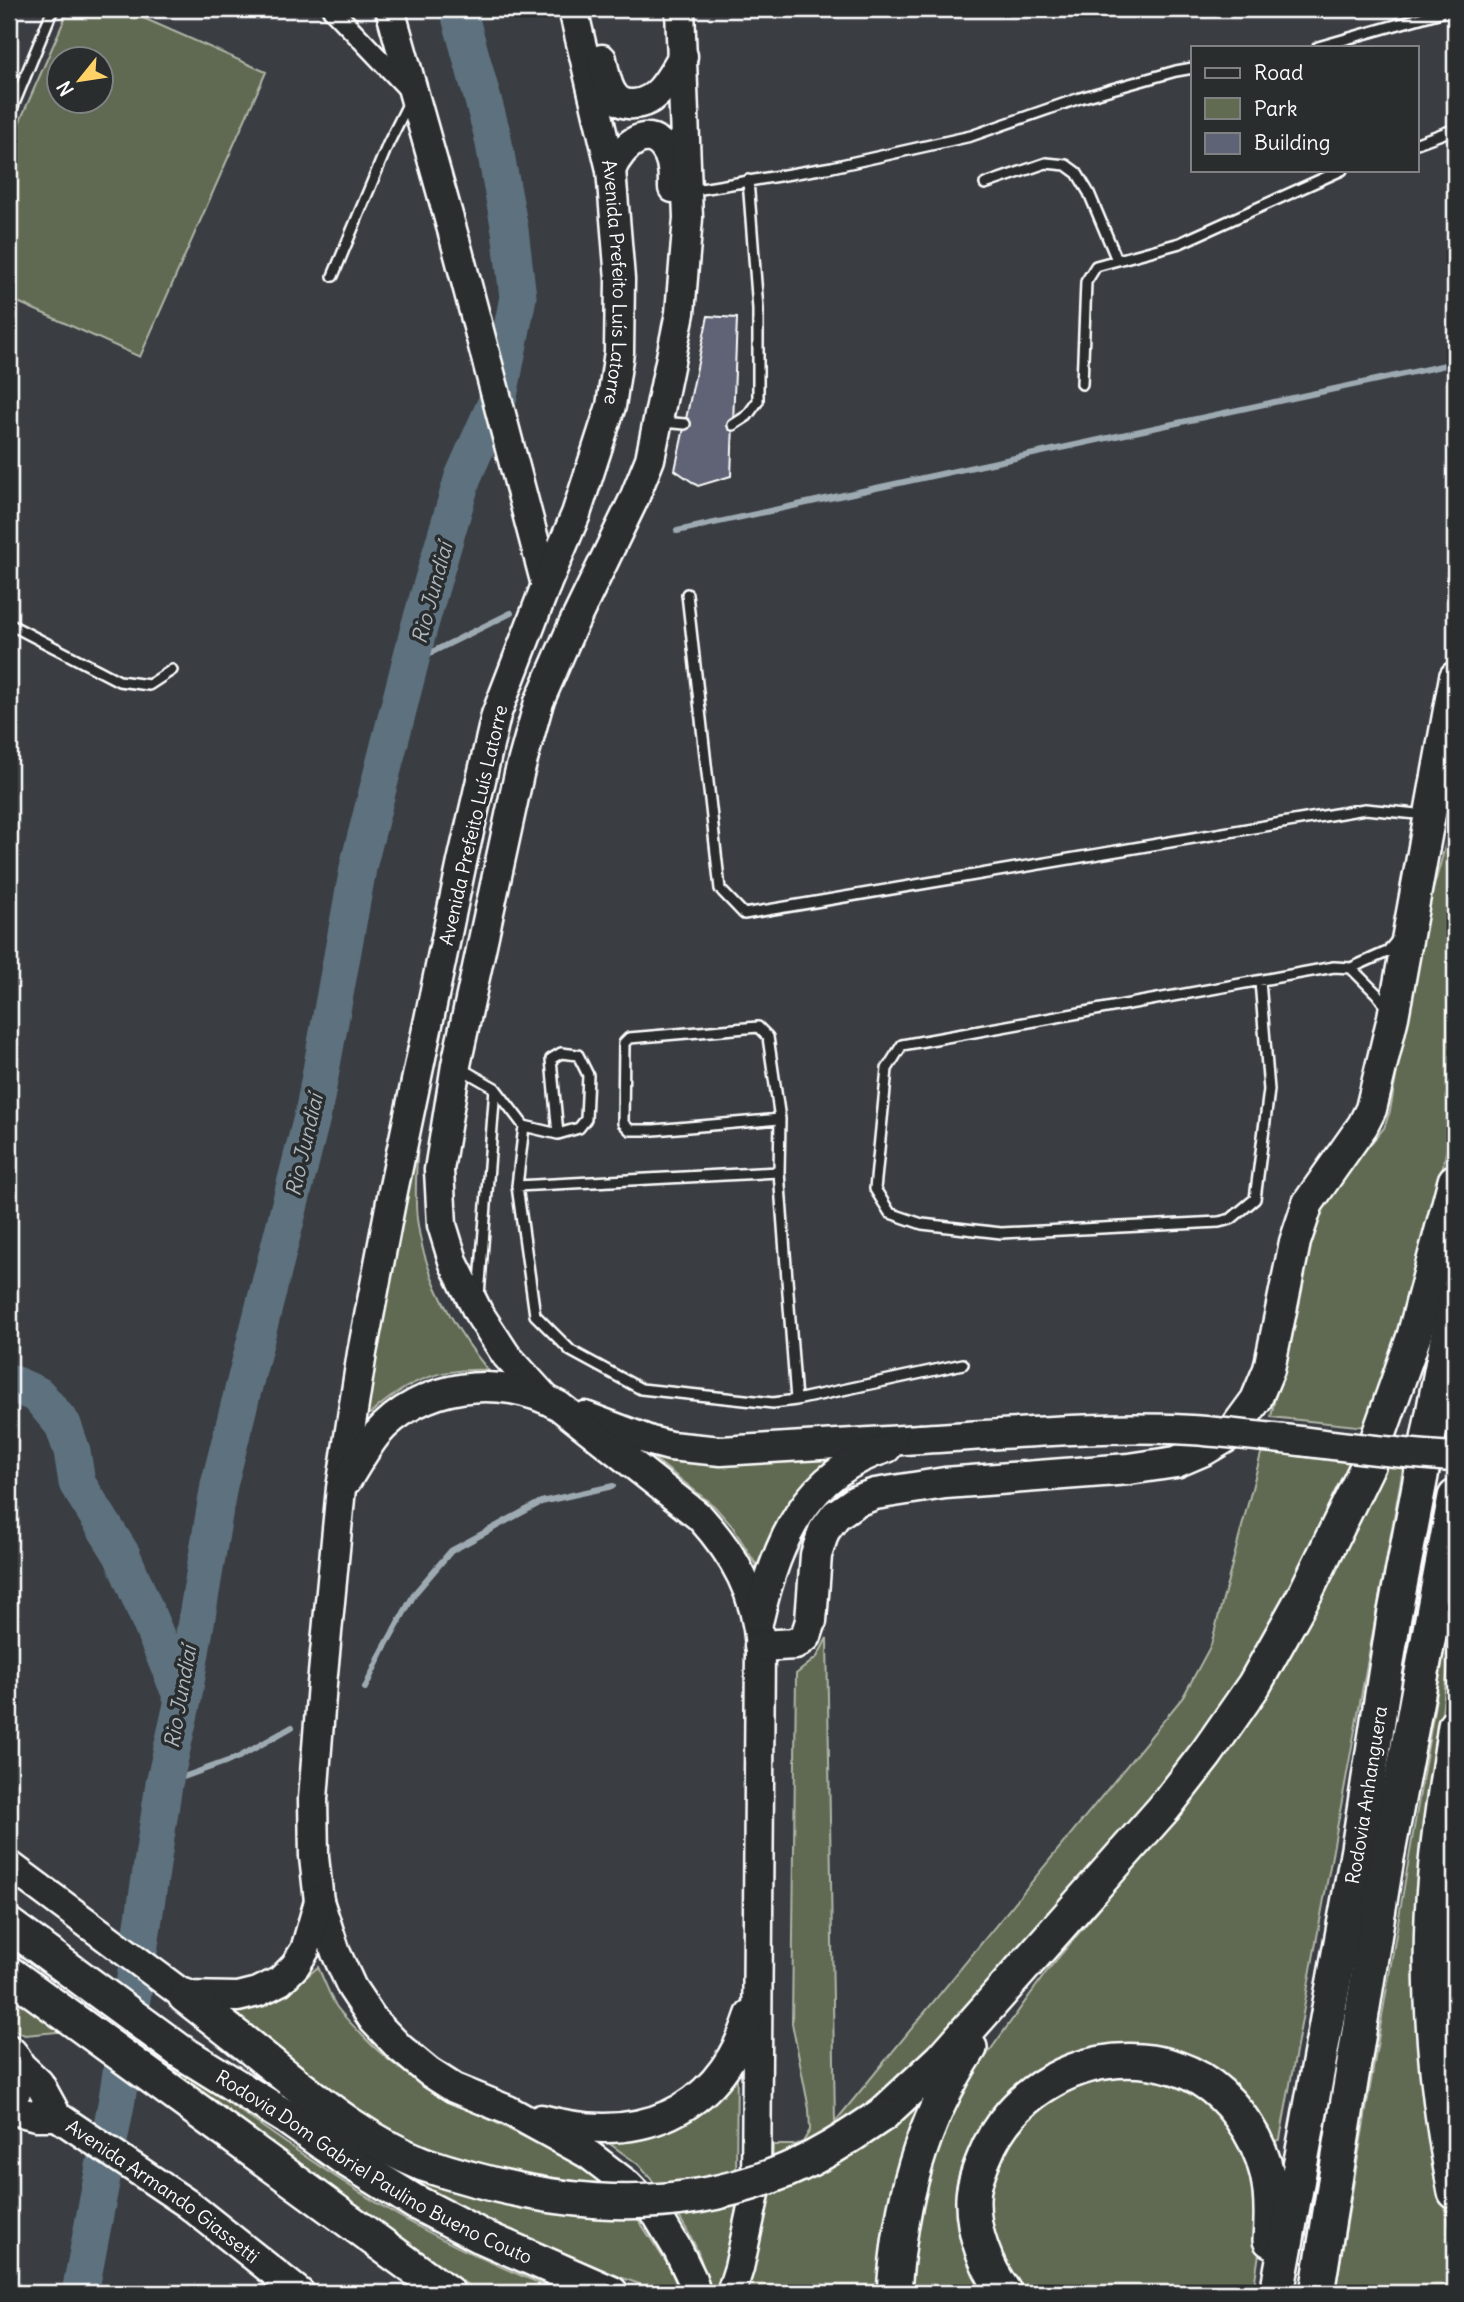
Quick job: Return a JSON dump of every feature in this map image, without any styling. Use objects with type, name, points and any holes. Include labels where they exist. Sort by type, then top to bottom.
[{"type":"highway","points":[[759,1635],[794,1644],[806,1636],[811,1621],[816,1555],[824,1531],[836,1515],[856,1501],[875,1494],[945,1483],[1129,1469],[1176,1462],[1231,1434],[1256,1401],[1269,1369],[1295,1242],[1308,1203],[1363,1125],[1371,1109],[1393,1017],[1455,677]]},
{"type":"highway","points":[[185,1996],[360,2133],[393,2153],[468,2179],[574,2200],[627,2203],[676,2199],[726,2190],[772,2176],[835,2145],[883,2114],[942,2059],[1164,1808],[1254,1685],[1306,1592],[1369,1463],[1414,1336],[1455,1181]]},
{"type":"highway","name":"Rodovia Anhanguera","points":[[1277,2293],[1358,1849],[1394,1617],[1455,1298]]},
{"type":"highway","name":"Rodovia Anhanguera","points":[[1317,2293],[1387,1858],[1455,1497]]},
{"type":"highway","points":[[1455,1726],[1435,1874],[1431,1963],[1434,2046],[1455,2192]]},
{"type":"highway","name":"Rodovia Dom Gabriel Paulino Bueno Couto","points":[[9,1924],[180,2051],[415,2202],[481,2236],[611,2293]]},
{"type":"highway","points":[[9,1973],[448,2293]]},
{"type":"highway","points":[[894,2293],[897,2245],[916,2161],[954,2074],[1020,1973]]},
{"type":"highway","points":[[1005,2293],[986,2259],[976,2228],[973,2198],[979,2170],[990,2141],[1008,2116],[1033,2091],[1062,2075],[1093,2063],[1126,2060],[1170,2065],[1205,2080],[1229,2100],[1251,2131],[1267,2170],[1272,2207],[1261,2293]]},
{"type":"main road","points":[[390,9],[458,251],[546,585]]},
{"type":"main road","name":"Avenida Prefeito Luís Latorre","points":[[319,1901],[314,1857],[313,1798],[341,1488],[362,1353],[462,862],[496,715],[576,514],[611,406],[619,352],[620,279],[611,170],[573,9]]},
{"type":"main road","points":[[589,9],[610,90],[619,101],[629,105],[650,100],[667,81],[683,56]]},
{"type":"main road","name":"Avenida Prefeito Luís Latorre","points":[[680,9],[687,231],[680,313],[668,365],[671,423],[650,459],[539,702],[519,774],[456,1065],[439,1170],[442,1225],[454,1264],[478,1312],[506,1354],[552,1402],[700,1517],[720,1539],[748,1587],[759,1635]]},
{"type":"main road","points":[[611,170],[623,148],[632,141],[643,138],[654,139],[663,146],[669,156],[673,172],[674,219],[668,365]]},
{"type":"main road","points":[[341,1488],[377,1434],[405,1410],[429,1397],[453,1389],[480,1387],[510,1390],[552,1402],[651,1441],[721,1451],[1058,1431],[1188,1430],[1455,1457]]},
{"type":"main road","points":[[731,2293],[756,2189],[759,1635],[767,1586],[794,1519],[833,1475],[853,1461],[872,1453],[920,1439]]},
{"type":"main road","points":[[9,1865],[185,1996],[238,1997],[258,1992],[280,1981],[295,1966],[305,1950],[319,1901]]},
{"type":"main road","points":[[319,1901],[336,1954],[352,1988],[374,2021],[400,2048],[429,2072],[454,2088],[508,2110],[588,2154],[627,2184],[657,2215],[678,2250],[696,2293]]},
{"type":"main road","points":[[508,2110],[568,2126],[619,2129],[652,2122],[677,2111],[701,2096],[720,2074],[741,2042],[756,1997]]},
{"type":"main road","points":[[9,2100],[20,2086],[15,2057]]},
{"type":"main road","name":"Avenida Armando Giassetti","points":[[15,2057],[39,2083],[61,2119],[188,2204],[300,2293]]},
{"type":"main road","name":"Avenida Armando Giassetti","points":[[9,2109],[61,2119]]},
{"type":"street","points":[[332,9],[413,94]]},
{"type":"lane","points":[[9,116],[53,9]]},
{"type":"lane","points":[[1322,46],[1452,9]]},
{"type":"lane","points":[[687,191],[832,167],[971,136],[1080,98],[1191,68]]},
{"type":"lane","points":[[333,276],[388,144],[413,94]]},
{"type":"lane","points":[[1418,143],[1455,129]]},
{"type":"lane","points":[[985,184],[1046,163],[1066,165],[1077,173],[1089,192],[1117,260]]},
{"type":"lane","points":[[1082,384],[1086,282],[1096,266],[1180,243],[1338,172]]},
{"type":"lane","points":[[733,425],[747,416],[758,401],[758,309],[748,180]]},
{"type":"lane","points":[[687,594],[720,889],[744,914],[1366,809],[1429,816]]},
{"type":"lane","points":[[9,624],[119,681],[149,685],[172,670]]},
{"type":"lane","points":[[1260,981],[1269,1090],[1255,1199],[1231,1219],[1177,1225],[1001,1233],[922,1224],[890,1213],[876,1189],[887,1069],[902,1045],[1334,967],[1351,968],[1387,953],[1410,924]]},
{"type":"lane","points":[[1351,968],[1377,994],[1393,1017]]},
{"type":"lane","points":[[780,1119],[630,1130],[623,1123],[624,1042],[629,1038],[758,1027],[768,1037],[780,1119],[779,1172],[796,1400]]},
{"type":"lane","points":[[456,1065],[495,1088],[524,1126],[558,1134],[579,1128],[586,1119],[588,1075],[578,1055],[561,1053],[551,1059],[558,1134]]},
{"type":"lane","points":[[478,1312],[495,1088]]},
{"type":"lane","points":[[524,1126],[517,1186],[535,1315],[571,1351],[641,1389],[773,1403],[963,1364]]},
{"type":"lane","points":[[517,1186],[779,1172]]},
{"type":"green space","points":[[69,9],[123,9],[266,72],[140,357],[9,298],[9,146],[46,62],[46,116],[116,116],[116,46],[53,46]]},
{"type":"green space","points":[[1455,811],[1455,1114],[1412,1301],[1366,1427],[1271,1417],[1308,1236],[1324,1199],[1384,1128],[1390,1111],[1416,964]]},
{"type":"green space","points":[[418,1138],[416,1209],[426,1260],[452,1318],[488,1370],[451,1372],[419,1381],[390,1397],[362,1421]]},
{"type":"green space","points":[[853,1449],[810,1480],[796,1494],[777,1523],[757,1566],[732,1526],[714,1506],[651,1456],[652,1450]]},
{"type":"green space","points":[[1262,1450],[1354,1462],[1300,1577],[1232,1693],[1137,1821],[883,2100],[772,2166],[773,2145],[795,2145],[803,2142],[810,2130],[809,2109],[792,2023],[796,1674],[817,1657],[827,1638],[835,2122],[1183,1697],[1211,1645]]},
{"type":"green space","points":[[1382,1465],[1403,1468],[1280,2139],[1274,2142],[1134,2047],[984,2132],[987,2293],[910,2293],[913,2251],[922,2200],[934,2154],[961,2091],[1047,1971],[1191,1799]]},
{"type":"green space","points":[[1455,1587],[1455,1616],[1423,1852],[1437,2175],[1455,2247],[1455,2293],[1335,2293]]},
{"type":"green space","points":[[318,1967],[339,2010],[389,2060],[451,2100],[551,2151],[613,2192],[491,2174],[388,2135],[228,2012],[276,1996]]},
{"type":"green space","points":[[9,1990],[68,2031],[25,2035],[9,2028]]},
{"type":"green space","points":[[737,2062],[736,2177],[661,2191],[639,2165],[610,2144],[646,2136]]},
{"type":"green space","points":[[172,2063],[312,2161],[399,2216],[439,2238],[564,2293],[479,2293],[168,2068]]},
{"type":"green space","points":[[1181,2075],[1244,2131],[1265,2214],[1253,2293],[1013,2293],[986,2242],[987,2180],[1030,2109],[1070,2079]]},
{"type":"green space","points":[[910,2105],[923,2105],[882,2293],[745,2293],[770,2191]]},
{"type":"green space","points":[[389,2164],[636,2216],[670,2268],[680,2293],[664,2293],[573,2260],[442,2197]]},
{"type":"green space","points":[[737,2203],[720,2293],[709,2293],[697,2251],[676,2212]]},
{"type":"building","points":[[708,316],[737,318],[731,476],[698,486],[675,470]]},
{"type":"waterway","name":"Rio Jundiaí","points":[[80,2293],[117,2099],[164,1784],[183,1700],[219,1485],[314,1109],[359,863],[419,628],[463,477],[499,396],[518,297],[510,230],[492,133],[458,9]]},
{"type":"waterway","points":[[677,531],[1455,363]]},
{"type":"waterway","points":[[410,663],[511,613]]},
{"type":"waterway","points":[[9,1382],[38,1395],[63,1425],[72,1451],[77,1483],[122,1555],[183,1700]]},
{"type":"waterway","points":[[365,1688],[415,1593],[451,1551],[541,1502],[613,1486]]},
{"type":"waterway","points":[[164,1784],[239,1757],[292,1727]]}]
